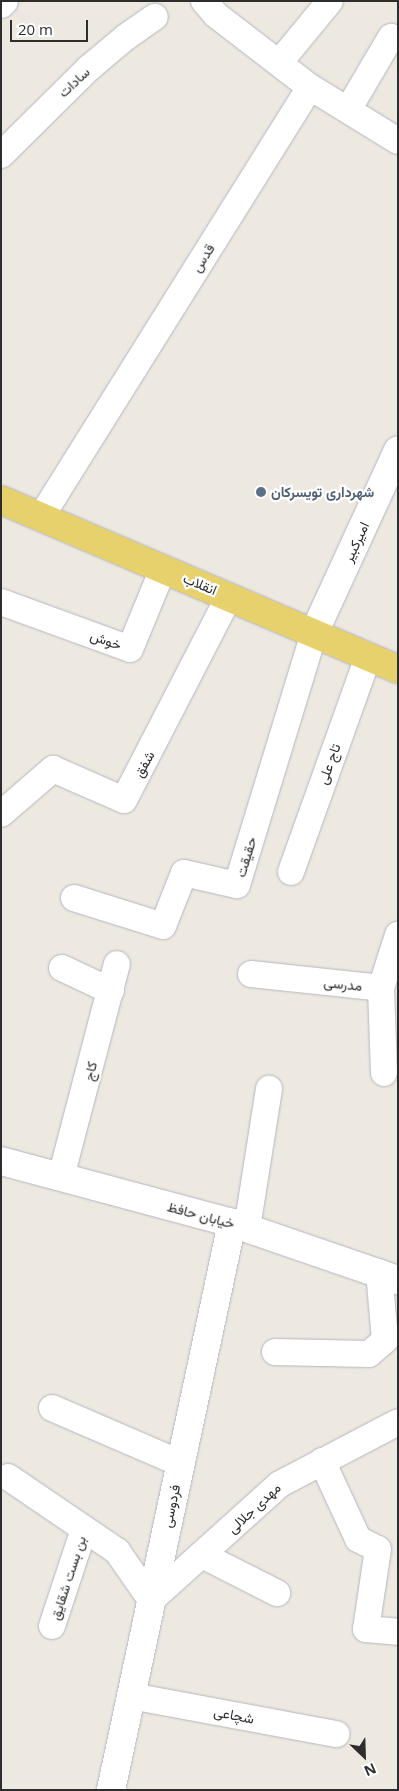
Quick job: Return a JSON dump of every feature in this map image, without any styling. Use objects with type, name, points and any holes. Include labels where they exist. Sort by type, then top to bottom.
[{"type":"main road","name":"انقلاب","points":[[1,500],[398,669]]},
{"type":"street","points":[[1,4],[4,1]]},
{"type":"street","points":[[279,63],[330,1]]},
{"type":"street","points":[[217,6],[279,63],[310,87],[398,141]]},
{"type":"street","name":"سادات","points":[[1,155],[89,68],[126,37],[155,17]]},
{"type":"street","points":[[348,110],[391,37]]},
{"type":"street","name":"قدس","points":[[41,517],[310,87]]},
{"type":"street","name":"امیرکبیر","points":[[314,633],[398,450]]},
{"type":"street","name":"خوش","points":[[1,602],[130,649],[163,569]]},
{"type":"street","name":"شفق","points":[[1,814],[53,769],[124,800],[229,597]]},
{"type":"street","name":"حقیقت","points":[[74,898],[163,926],[184,873],[237,885],[314,633]]},
{"type":"street","name":"تاج علی","points":[[291,872],[368,656]]},
{"type":"street","name":"مدرسی","points":[[251,974],[381,988],[398,936]]},
{"type":"street","name":"کاج","points":[[61,1177],[118,964]]},
{"type":"street","points":[[62,968],[111,991]]},
{"type":"street","points":[[381,988],[384,1073]]},
{"type":"street","points":[[239,1226],[268,1089]]},
{"type":"street","name":"خیابان حافظ","points":[[1,1161],[239,1226],[389,1276]]},
{"type":"street","name":"فردوسی","points":[[111,1790],[180,1463],[239,1226]]},
{"type":"street","points":[[275,1352],[369,1354],[385,1340],[389,1276]]},
{"type":"street","points":[[52,1408],[180,1463]]},
{"type":"street","name":"مهدی جلالی","points":[[151,1600],[204,1556],[280,1484],[398,1422]]},
{"type":"street","points":[[322,1461],[358,1539],[378,1549],[366,1629],[398,1632]]},
{"type":"street","points":[[8,1478],[117,1551],[151,1600]]},
{"type":"street","name":"بن بست شقایق","points":[[52,1626],[84,1529]]},
{"type":"street","points":[[204,1556],[277,1593]]},
{"type":"street","name":"شچاعی","points":[[131,1696],[337,1734]]},
{"type":"place","name":"شهرداری تویسرکان","points":[[261,492]]}]
